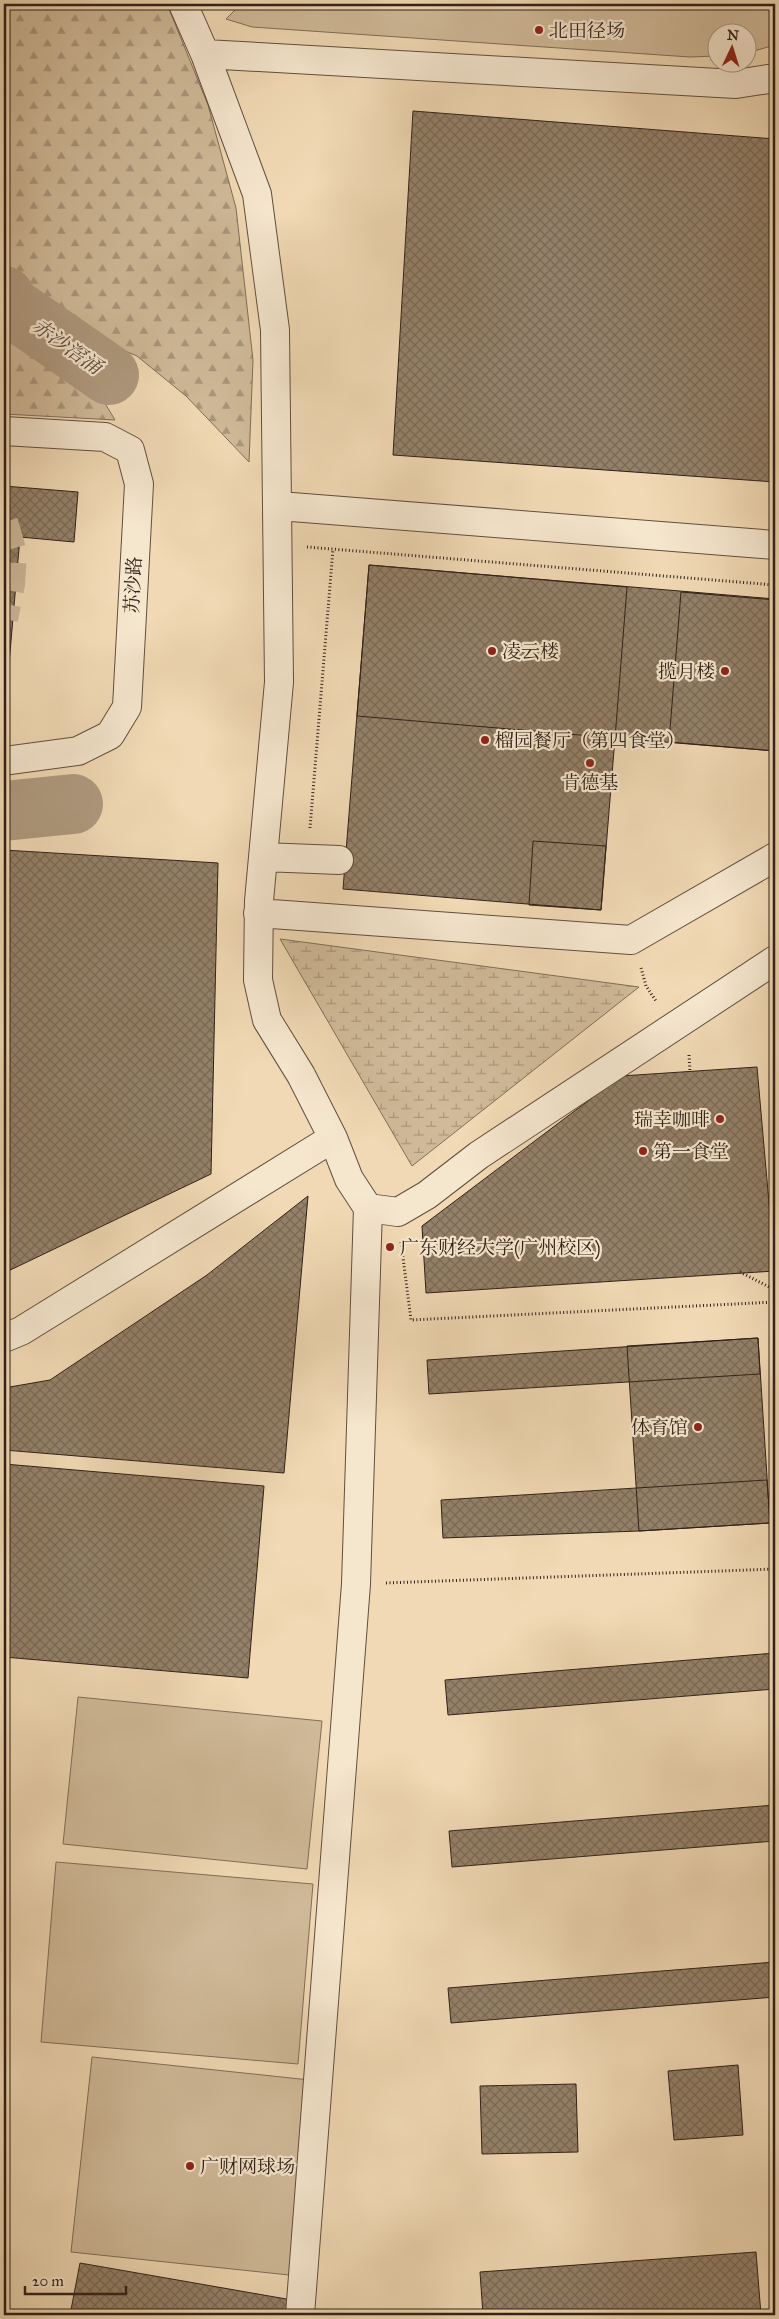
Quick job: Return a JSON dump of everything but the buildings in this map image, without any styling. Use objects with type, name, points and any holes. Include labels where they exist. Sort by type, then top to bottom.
[{"type":"street","points":[[183,4],[205,54],[257,194],[276,330],[279,682],[258,913],[258,980],[267,1020],[300,1075],[333,1138],[349,1179],[368,1208],[356,1584],[300,2315]]},
{"type":"street","points":[[205,54],[736,84],[775,78]]},
{"type":"street","name":"苏沙路","points":[[4,431],[105,437],[130,450],[139,484],[127,707],[110,735],[78,751],[4,761]]},
{"type":"street","points":[[279,506],[775,545]]},
{"type":"street","points":[[263,857],[339,860]]},
{"type":"street","points":[[258,913],[631,940],[775,857]]},
{"type":"street","points":[[368,1208],[398,1212],[427,1195],[479,1156],[775,968]]},
{"type":"street","points":[[4,1338],[22,1331],[333,1138]]},
{"type":"path","points":[[279,544],[775,586]]},
{"type":"path","points":[[308,858],[333,549]]},
{"type":"path","points":[[398,1212],[411,1320],[775,1302]]},
{"type":"path","points":[[740,1272],[775,1290]]},
{"type":"path","points":[[356,1584],[775,1569]]},
{"type":"green space","points":[[4,4],[167,4],[208,105],[236,208],[253,360],[249,462],[186,396],[137,356],[58,323],[14,283],[4,268]]},
{"type":"green space","name":"北田径场","points":[[241,4],[340,7],[341,4],[775,4],[775,45],[756,50],[756,22],[706,22],[706,56],[690,57],[252,27],[226,19]]},
{"type":"green space","points":[[4,335],[42,361],[100,395],[115,420],[4,414]]},
{"type":"green space","points":[[280,939],[639,987],[412,1166]]},
{"type":"green space","points":[[78,1697],[322,1721],[307,1869],[63,1844]]},
{"type":"green space","points":[[56,1862],[313,1884],[298,2064],[41,2042]]},
{"type":"green space","name":"广财网球场","points":[[92,2057],[310,2080],[289,2275],[71,2252]]},
{"type":"waterway","name":"赤沙滘涌","points":[[4,296],[11,307],[109,375]]},
{"type":"waterway","name":"赤沙滘涌","points":[[4,811],[73,804]]},
{"type":"tunnel","points":[[4,522],[13,553],[11,584],[4,619]]},
{"type":"place","name":"北田径场","points":[[539,30]]},
{"type":"place","name":"凌云楼","points":[[492,651]]},
{"type":"place","name":"揽月楼","points":[[725,671]]},
{"type":"place","name":"榴园餐厅（第四食堂）","points":[[485,740]]},
{"type":"place","name":"肯德基","points":[[590,763]]},
{"type":"place","name":"瑞幸咖啡","points":[[720,1119]]},
{"type":"place","name":"第一食堂","points":[[643,1151]]},
{"type":"place","name":"广东财经大学(广州校区)","points":[[390,1247]]},
{"type":"place","name":"体育馆","points":[[698,1427]]},
{"type":"place","name":"广财网球场","points":[[190,2166]]}]
